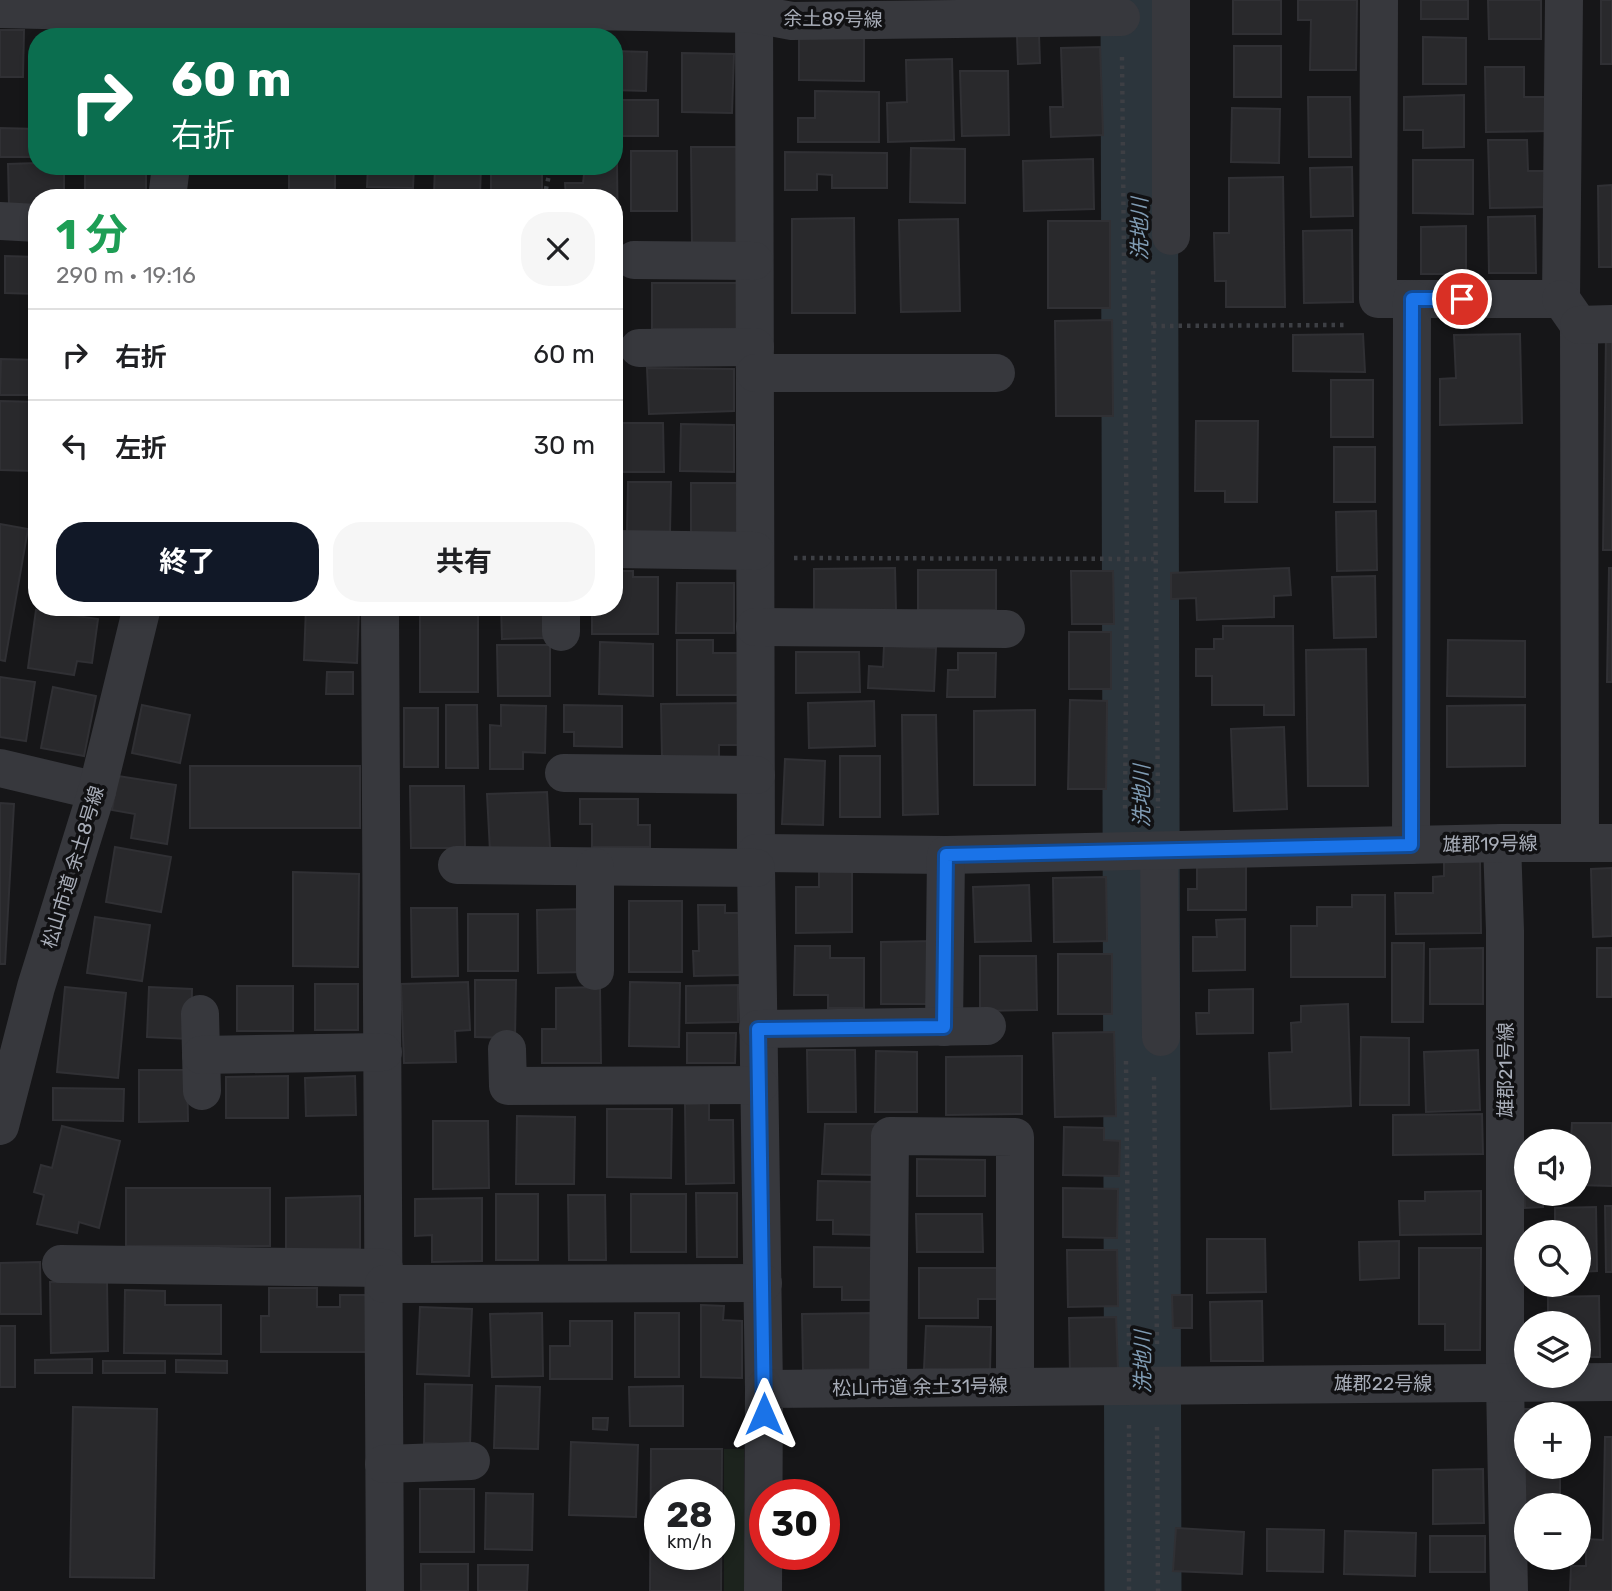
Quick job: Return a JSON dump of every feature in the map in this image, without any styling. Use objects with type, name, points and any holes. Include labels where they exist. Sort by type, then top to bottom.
[{"type":"street","points":[[1162,247],[1171,0]]},
{"type":"street","points":[[1379,0],[1395,299],[1411,845]]},
{"type":"street","points":[[1564,0],[1584,316],[1596,843]]},
{"type":"street","name":"余土89号線","points":[[0,9],[73,5],[190,25],[345,27],[479,8],[586,10],[754,7],[792,21],[1121,17]]},
{"type":"street","points":[[754,7],[756,860],[763,1283],[763,1591]]},
{"type":"street","points":[[0,221],[28,223]]},
{"type":"street","points":[[634,260],[754,261]]},
{"type":"street","points":[[1395,299],[1584,316]]},
{"type":"street","points":[[639,348],[755,360],[996,373]]},
{"type":"street","points":[[623,549],[755,554]]},
{"type":"street","name":"松山市道 余土8号線","points":[[0,1126],[36,987],[97,791],[140,616]]},
{"type":"street","points":[[380,616],[385,1591]]},
{"type":"street","points":[[755,627],[1006,629]]},
{"type":"street","points":[[0,768],[97,791]]},
{"type":"street","points":[[564,774],[756,775]]},
{"type":"street","name":"雄郡21号線","points":[[1502,843],[1505,931],[1505,1382],[1509,1591]]},
{"type":"street","name":"雄郡19号線","points":[[471,876],[756,860],[1596,843]]},
{"type":"street","points":[[1142,852],[1161,1037]]},
{"type":"street","points":[[944,1027],[946,855]]},
{"type":"street","points":[[595,867],[595,971]]},
{"type":"street","points":[[200,1014],[201,1073],[383,1052]]},
{"type":"street","points":[[758,1029],[987,1026]]},
{"type":"street","points":[[507,1049],[508,1086],[759,1084]]},
{"type":"street","points":[[888,1387],[890,1136],[1015,1137],[1015,1386]]},
{"type":"street","points":[[61,1264],[384,1276],[763,1283]]},
{"type":"street","name":"雄郡22号線","points":[[1144,1385],[1612,1382]]},
{"type":"street","name":"松山市道 余土31号線","points":[[764,1389],[1144,1385]]},
{"type":"street","points":[[384,1464],[471,1461]]},
{"type":"path","points":[[1121,17],[1129,559],[1142,852]]},
{"type":"path","points":[[1142,852],[1153,559],[1153,326],[1162,247]]},
{"type":"path","points":[[1153,326],[1363,325],[1395,299]]},
{"type":"path","points":[[755,554],[1153,559]]},
{"type":"path","points":[[1129,1591],[1144,1385],[1154,1050],[1161,1037]]},
{"type":"path","points":[[1126,1057],[1158,1591]]},
{"type":"shaded area","points":[[724,1449],[744,1449],[744,1591],[724,1591],[724,1570],[735,1570],[735,1479],[724,1479]]},
{"type":"building","points":[[1233,0],[1281,0],[1281,34],[1233,34]]},
{"type":"building","points":[[1298,0],[1357,0],[1356,70],[1310,70],[1311,20],[1298,20]]},
{"type":"building","points":[[1421,0],[1468,0],[1468,19],[1421,19]]},
{"type":"building","points":[[1488,0],[1541,0],[1541,39],[1489,39]]},
{"type":"building","points":[[1601,0],[1612,0],[1612,64],[1601,64]]},
{"type":"building","points":[[0,30],[24,30],[23,77],[0,77]]},
{"type":"building","points":[[1039,35],[1040,63],[1018,64],[1017,36]]},
{"type":"building","points":[[1423,37],[1466,38],[1466,84],[1423,84]]},
{"type":"building","points":[[799,38],[864,38],[864,81],[799,80]]},
{"type":"building","points":[[1234,46],[1281,46],[1281,97],[1234,97]]},
{"type":"building","points":[[1100,47],[1103,135],[1051,137],[1050,107],[1063,107],[1061,48]]},
{"type":"building","points":[[623,51],[647,52],[646,91],[623,90]]},
{"type":"building","points":[[682,53],[734,54],[732,113],[682,112]]},
{"type":"building","points":[[952,59],[954,140],[888,142],[887,103],[907,102],[906,60]]},
{"type":"building","points":[[1485,67],[1524,67],[1524,97],[1550,97],[1550,131],[1486,132]]},
{"type":"building","points":[[960,71],[1008,71],[1009,135],[962,136]]},
{"type":"building","points":[[815,91],[879,92],[879,142],[798,142],[798,118],[815,118]]},
{"type":"building","points":[[1464,95],[1464,147],[1423,148],[1423,130],[1404,130],[1404,97]]},
{"type":"building","points":[[1308,97],[1350,97],[1351,157],[1309,157]]},
{"type":"building","points":[[623,100],[658,100],[658,136],[623,136]]},
{"type":"building","points":[[1232,108],[1280,109],[1279,163],[1231,162]]},
{"type":"building","points":[[0,128],[28,129],[28,157],[0,157]]},
{"type":"building","points":[[1488,140],[1527,140],[1528,171],[1547,171],[1548,207],[1490,208]]},
{"type":"building","points":[[691,147],[737,147],[739,244],[692,245]]},
{"type":"building","points":[[911,148],[965,149],[965,203],[910,202]]},
{"type":"building","points":[[631,151],[677,151],[677,211],[631,211]]},
{"type":"building","points":[[785,152],[887,153],[887,188],[832,188],[832,175],[817,174],[817,190],[785,190]]},
{"type":"building","points":[[1093,159],[1094,209],[1024,211],[1023,161]]},
{"type":"building","points":[[1413,160],[1473,160],[1473,214],[1413,213]]},
{"type":"building","points":[[28,163],[28,175],[64,175],[64,189],[28,189],[28,206],[9,206],[8,164]]},
{"type":"building","points":[[1352,167],[1353,216],[1311,217],[1310,168]]},
{"type":"building","points":[[85,175],[146,175],[146,189],[85,189]]},
{"type":"building","points":[[289,175],[335,175],[335,189],[289,189]]},
{"type":"building","points":[[368,175],[414,175],[413,188],[367,187]]},
{"type":"building","points":[[435,175],[481,175],[480,189],[434,189]]},
{"type":"building","points":[[491,175],[542,175],[542,189],[491,189]]},
{"type":"building","points":[[584,175],[617,175],[617,189],[565,189],[565,183],[583,183]]},
{"type":"building","points":[[1283,177],[1285,307],[1226,307],[1226,281],[1215,281],[1214,233],[1229,233],[1229,178]]},
{"type":"building","points":[[1612,185],[1612,267],[1599,267],[1598,186]]},
{"type":"building","points":[[1535,216],[1536,273],[1489,273],[1488,217]]},
{"type":"building","points":[[854,218],[855,313],[792,313],[792,219]]},
{"type":"building","points":[[958,219],[960,311],[901,312],[899,220]]},
{"type":"building","points":[[1048,221],[1110,221],[1110,308],[1048,308]]},
{"type":"building","points":[[1466,226],[1466,274],[1421,274],[1421,227]]},
{"type":"building","points":[[1352,230],[1353,302],[1304,303],[1303,231]]},
{"type":"building","points":[[5,256],[28,257],[28,294],[5,293]]},
{"type":"building","points":[[652,283],[742,283],[741,329],[652,329]]},
{"type":"building","points":[[1112,320],[1113,416],[1056,416],[1055,321]]},
{"type":"building","points":[[1363,334],[1365,372],[1293,371],[1293,335]]},
{"type":"building","points":[[1520,334],[1522,423],[1440,425],[1440,379],[1456,378],[1454,335]]},
{"type":"building","points":[[1606,336],[1612,336],[1612,550],[1603,550]]},
{"type":"building","points":[[1,359],[28,360],[28,395],[0,395]]},
{"type":"building","points":[[647,368],[734,369],[734,411],[649,414]]},
{"type":"building","points":[[1331,380],[1373,380],[1373,437],[1331,437]]},
{"type":"building","points":[[0,401],[28,402],[28,471],[0,470]]},
{"type":"building","points":[[1196,421],[1258,421],[1257,502],[1225,502],[1225,491],[1195,491]]},
{"type":"building","points":[[623,423],[663,423],[664,472],[623,472]]},
{"type":"building","points":[[681,424],[734,425],[734,472],[680,471]]},
{"type":"building","points":[[1334,447],[1375,447],[1375,502],[1334,502]]},
{"type":"building","points":[[628,482],[671,482],[670,533],[627,532]]},
{"type":"building","points":[[691,483],[737,483],[737,533],[691,533]]},
{"type":"building","points":[[1376,511],[1377,570],[1337,571],[1336,512]]},
{"type":"building","points":[[0,524],[28,529],[5,661],[0,660]]},
{"type":"building","points":[[895,568],[896,611],[814,611],[814,569]]},
{"type":"building","points":[[1289,568],[1291,595],[1274,596],[1274,617],[1197,620],[1196,598],[1171,599],[1171,573]]},
{"type":"building","points":[[1609,568],[1612,568],[1612,682],[1607,682]]},
{"type":"building","points":[[918,570],[996,570],[996,610],[918,610]]},
{"type":"building","points":[[623,571],[633,571],[633,577],[658,577],[658,634],[592,634],[592,616],[623,616]]},
{"type":"building","points":[[1071,571],[1113,571],[1114,624],[1072,624]]},
{"type":"building","points":[[1375,576],[1376,637],[1334,638],[1332,577]]},
{"type":"building","points":[[677,583],[734,583],[734,633],[676,633]]},
{"type":"building","points":[[35,616],[98,619],[92,663],[77,661],[74,675],[28,668]]},
{"type":"building","points":[[306,616],[359,616],[357,663],[304,660]]},
{"type":"building","points":[[420,616],[478,616],[478,692],[420,692]]},
{"type":"building","points":[[501,616],[547,616],[548,638],[502,639]]},
{"type":"building","points":[[1223,626],[1293,626],[1294,715],[1264,715],[1264,705],[1212,705],[1212,676],[1196,676],[1196,649],[1214,649],[1214,639],[1223,639]]},
{"type":"building","points":[[1069,632],[1111,632],[1111,689],[1069,689]]},
{"type":"building","points":[[677,640],[713,640],[713,653],[739,653],[739,695],[677,695]]},
{"type":"building","points":[[1448,640],[1525,641],[1525,697],[1447,696]]},
{"type":"building","points":[[600,642],[653,644],[653,696],[599,694]]},
{"type":"building","points":[[497,645],[550,645],[550,696],[498,696]]},
{"type":"building","points":[[884,646],[936,648],[934,691],[868,688],[869,666],[883,667]]},
{"type":"building","points":[[1366,649],[1368,786],[1308,786],[1306,650]]},
{"type":"building","points":[[796,652],[859,652],[860,692],[796,693]]},
{"type":"building","points":[[958,653],[996,653],[995,697],[947,697],[948,670],[958,670]]},
{"type":"building","points":[[327,672],[353,672],[353,694],[326,694]]},
{"type":"building","points":[[0,677],[35,682],[26,741],[0,737]]},
{"type":"building","points":[[53,687],[96,696],[84,756],[41,748]]},
{"type":"building","points":[[1070,700],[1107,701],[1106,789],[1068,789]]},
{"type":"building","points":[[874,701],[875,746],[809,748],[808,703]]},
{"type":"building","points":[[742,703],[742,745],[719,745],[719,757],[662,757],[661,704]]},
{"type":"building","points":[[142,705],[190,715],[180,763],[132,753]]},
{"type":"building","points":[[446,705],[477,705],[478,768],[446,768]]},
{"type":"building","points":[[501,705],[546,706],[545,753],[523,752],[523,769],[490,769],[490,725],[501,726]]},
{"type":"building","points":[[564,705],[622,706],[622,747],[574,746],[574,732],[564,732]]},
{"type":"building","points":[[1525,705],[1525,766],[1447,767],[1447,706]]},
{"type":"building","points":[[404,708],[438,708],[438,767],[404,767]]},
{"type":"building","points":[[1035,710],[1035,785],[974,785],[974,711]]},
{"type":"building","points":[[902,715],[936,715],[938,814],[903,815]]},
{"type":"building","points":[[1284,727],[1287,809],[1234,811],[1231,729]]},
{"type":"building","points":[[840,756],[880,756],[880,817],[840,817]]},
{"type":"building","points":[[785,759],[825,761],[823,825],[782,824]]},
{"type":"building","points":[[190,766],[360,766],[360,828],[190,828]]},
{"type":"building","points":[[118,776],[176,785],[167,844],[131,838],[135,814],[112,810]]},
{"type":"building","points":[[410,786],[464,786],[465,848],[411,848]]},
{"type":"building","points":[[547,792],[550,848],[490,851],[487,794]]},
{"type":"building","points":[[580,799],[638,799],[638,825],[650,825],[650,847],[592,847],[592,824],[580,824]]},
{"type":"building","points":[[0,803],[14,804],[5,964],[0,964]]},
{"type":"building","points":[[115,847],[171,857],[161,912],[106,902]]},
{"type":"building","points":[[1197,861],[1246,861],[1246,910],[1188,910],[1188,889],[1197,889]]},
{"type":"building","points":[[1480,861],[1481,933],[1396,934],[1395,893],[1433,893],[1433,877],[1444,876],[1444,862]]},
{"type":"building","points":[[819,865],[852,865],[852,932],[796,933],[796,887],[819,887]]},
{"type":"building","points":[[1612,868],[1612,936],[1593,937],[1591,869]]},
{"type":"building","points":[[293,872],[359,874],[358,967],[293,966]]},
{"type":"building","points":[[1106,877],[1107,941],[1054,942],[1053,878]]},
{"type":"building","points":[[1029,885],[1031,941],[975,942],[973,887]]},
{"type":"building","points":[[1352,895],[1385,895],[1385,977],[1291,977],[1291,926],[1317,926],[1317,907],[1352,907]]},
{"type":"building","points":[[629,901],[682,901],[682,972],[629,972]]},
{"type":"building","points":[[698,905],[725,905],[725,913],[751,913],[742,975],[694,976],[693,951],[699,951]]},
{"type":"building","points":[[411,908],[457,908],[458,976],[412,977]]},
{"type":"building","points":[[586,909],[586,972],[538,973],[537,910]]},
{"type":"building","points":[[468,914],[518,914],[518,971],[468,971]]},
{"type":"building","points":[[95,917],[150,925],[142,981],[87,973]]},
{"type":"building","points":[[1245,919],[1245,970],[1193,971],[1193,937],[1217,937],[1216,920]]},
{"type":"building","points":[[936,941],[926,1004],[881,1004],[881,942]]},
{"type":"building","points":[[1392,943],[1424,943],[1423,1022],[1392,1022]]},
{"type":"building","points":[[795,946],[830,946],[830,958],[864,958],[864,1008],[828,1008],[828,995],[794,995]]},
{"type":"building","points":[[1483,948],[1483,1004],[1430,1004],[1430,949]]},
{"type":"building","points":[[1597,948],[1612,948],[1612,997],[1597,997]]},
{"type":"building","points":[[1058,954],[1112,954],[1112,1014],[1058,1014]]},
{"type":"building","points":[[980,956],[1036,956],[1037,1010],[980,1011]]},
{"type":"building","points":[[475,980],[516,980],[515,1038],[475,1037]]},
{"type":"building","points":[[468,982],[470,1030],[455,1031],[456,1062],[404,1063],[401,984]]},
{"type":"building","points":[[630,982],[680,983],[679,1047],[629,1046]]},
{"type":"building","points":[[315,984],[358,984],[358,1030],[315,1030]]},
{"type":"building","points":[[738,985],[738,1022],[686,1023],[686,986]]},
{"type":"building","points":[[237,986],[293,986],[293,1031],[237,1031]]},
{"type":"building","points":[[65,987],[126,993],[118,1078],[57,1072]]},
{"type":"building","points":[[149,987],[192,989],[191,1039],[147,1037]]},
{"type":"building","points":[[600,987],[601,1063],[542,1063],[542,1029],[556,1029],[556,988]]},
{"type":"building","points":[[1253,989],[1253,1033],[1197,1034],[1196,1013],[1209,1013],[1209,990]]},
{"type":"building","points":[[1348,1004],[1351,1106],[1271,1109],[1269,1053],[1292,1052],[1291,1023],[1301,1022],[1301,1006]]},
{"type":"building","points":[[1114,1032],[1116,1116],[1055,1117],[1053,1033]]},
{"type":"building","points":[[687,1033],[736,1033],[735,1063],[687,1063]]},
{"type":"building","points":[[1361,1037],[1409,1038],[1409,1105],[1360,1105]]},
{"type":"building","points":[[807,1050],[855,1050],[856,1112],[808,1112]]},
{"type":"building","points":[[1478,1050],[1480,1110],[1426,1112],[1424,1052]]},
{"type":"building","points":[[876,1051],[917,1052],[917,1112],[875,1112]]},
{"type":"building","points":[[1022,1056],[1022,1114],[946,1115],[946,1057]]},
{"type":"building","points":[[139,1070],[187,1070],[188,1121],[139,1122]]},
{"type":"building","points":[[288,1076],[288,1118],[226,1118],[226,1077]]},
{"type":"building","points":[[355,1076],[356,1115],[306,1116],[305,1078]]},
{"type":"building","points":[[53,1088],[124,1089],[123,1121],[53,1120]]},
{"type":"building","points":[[709,1103],[709,1120],[733,1120],[734,1183],[686,1184],[685,1104]]},
{"type":"building","points":[[607,1109],[672,1109],[671,1178],[607,1177]]},
{"type":"building","points":[[1482,1114],[1483,1154],[1393,1155],[1393,1115]]},
{"type":"building","points":[[517,1116],[575,1117],[574,1184],[516,1184]]},
{"type":"building","points":[[433,1121],[488,1121],[489,1188],[433,1189]]},
{"type":"building","points":[[1572,1123],[1612,1123],[1612,1186],[1591,1185],[1591,1129],[1572,1129]]},
{"type":"building","points":[[825,1124],[878,1124],[878,1175],[822,1174]]},
{"type":"building","points":[[62,1126],[120,1141],[99,1228],[79,1222],[77,1233],[37,1224],[44,1195],[34,1192],[41,1165],[52,1168]]},
{"type":"building","points":[[1064,1127],[1104,1128],[1104,1140],[1120,1141],[1119,1176],[1063,1175]]},
{"type":"building","points":[[917,1159],[985,1160],[985,1196],[917,1196]]},
{"type":"building","points":[[818,1181],[878,1182],[877,1235],[833,1234],[833,1220],[817,1220]]},
{"type":"building","points":[[126,1188],[270,1188],[270,1246],[126,1246]]},
{"type":"building","points":[[1063,1188],[1118,1189],[1117,1238],[1063,1237]]},
{"type":"building","points":[[1481,1191],[1481,1234],[1400,1235],[1399,1201],[1425,1201],[1425,1192]]},
{"type":"building","points":[[696,1193],[737,1193],[737,1257],[697,1257]]},
{"type":"building","points":[[496,1194],[538,1194],[538,1260],[496,1260]]},
{"type":"building","points":[[631,1194],[686,1194],[686,1252],[631,1252]]},
{"type":"building","points":[[568,1195],[605,1195],[606,1260],[569,1260]]},
{"type":"building","points":[[360,1196],[360,1249],[286,1250],[286,1198]]},
{"type":"building","points":[[482,1198],[482,1261],[432,1262],[432,1235],[415,1236],[415,1199]]},
{"type":"building","points":[[1605,1206],[1612,1206],[1612,1272],[1606,1272]]},
{"type":"building","points":[[1596,1207],[1597,1271],[1591,1271],[1591,1220],[1555,1220],[1555,1208]]},
{"type":"building","points":[[916,1214],[982,1214],[983,1252],[917,1252]]},
{"type":"building","points":[[1207,1239],[1265,1239],[1266,1292],[1207,1293]]},
{"type":"building","points":[[1399,1241],[1399,1278],[1360,1280],[1359,1242]]},
{"type":"building","points":[[814,1247],[876,1248],[874,1300],[842,1300],[842,1287],[814,1287]]},
{"type":"building","points":[[1419,1248],[1481,1248],[1480,1350],[1445,1350],[1445,1324],[1419,1324]]},
{"type":"building","points":[[1067,1250],[1117,1250],[1118,1306],[1068,1307]]},
{"type":"building","points":[[40,1262],[41,1314],[0,1314],[0,1263]]},
{"type":"building","points":[[919,1268],[998,1268],[997,1299],[978,1299],[978,1318],[919,1318]]},
{"type":"building","points":[[107,1281],[108,1351],[51,1353],[50,1282]]},
{"type":"building","points":[[269,1288],[317,1288],[317,1307],[340,1307],[340,1295],[366,1295],[366,1352],[261,1352],[261,1316],[269,1316]]},
{"type":"building","points":[[125,1290],[165,1291],[165,1305],[221,1305],[221,1354],[124,1353]]},
{"type":"building","points":[[1172,1295],[1192,1295],[1192,1328],[1173,1328]]},
{"type":"building","points":[[1599,1296],[1600,1357],[1591,1357],[1591,1311],[1548,1311],[1548,1297]]},
{"type":"building","points":[[1262,1301],[1263,1361],[1211,1361],[1210,1302]]},
{"type":"building","points":[[701,1305],[724,1306],[723,1320],[742,1321],[742,1378],[701,1377]]},
{"type":"building","points":[[420,1307],[472,1309],[469,1376],[417,1374]]},
{"type":"building","points":[[542,1313],[543,1376],[492,1377],[490,1314]]},
{"type":"building","points":[[635,1313],[679,1313],[679,1377],[635,1377]]},
{"type":"building","points":[[871,1313],[871,1369],[803,1370],[802,1314]]},
{"type":"building","points":[[1116,1317],[1118,1371],[1070,1373],[1069,1318]]},
{"type":"building","points":[[570,1321],[612,1321],[612,1379],[550,1379],[550,1346],[570,1346]]},
{"type":"building","points":[[0,1326],[15,1326],[15,1387],[0,1387]]},
{"type":"building","points":[[926,1326],[991,1327],[990,1371],[924,1369]]},
{"type":"building","points":[[92,1359],[92,1373],[35,1373],[35,1360]]},
{"type":"building","points":[[176,1360],[227,1361],[227,1373],[176,1372]]},
{"type":"building","points":[[103,1361],[165,1361],[165,1373],[103,1373]]},
{"type":"building","points":[[425,1384],[472,1385],[470,1445],[424,1443]]},
{"type":"building","points":[[496,1386],[540,1387],[538,1449],[494,1448]]},
{"type":"building","points":[[683,1386],[683,1426],[630,1426],[629,1387]]},
{"type":"building","points":[[73,1407],[157,1409],[154,1578],[70,1577]]},
{"type":"building","points":[[593,1418],[608,1418],[607,1430],[593,1429]]},
{"type":"building","points":[[1605,1437],[1612,1437],[1612,1591],[1570,1591],[1571,1570],[1591,1570],[1591,1539],[1603,1540]]},
{"type":"building","points":[[571,1442],[638,1445],[636,1517],[569,1515]]},
{"type":"building","points":[[651,1449],[722,1449],[722,1479],[651,1479]]},
{"type":"building","points":[[1483,1469],[1484,1523],[1433,1524],[1433,1470]]},
{"type":"building","points":[[1518,1479],[1560,1479],[1560,1493],[1518,1493]]},
{"type":"building","points":[[420,1489],[474,1489],[474,1552],[420,1552]]},
{"type":"building","points":[[486,1493],[533,1494],[532,1550],[485,1549]]},
{"type":"building","points":[[1176,1528],[1244,1532],[1242,1574],[1173,1571]]},
{"type":"building","points":[[1267,1529],[1324,1530],[1323,1572],[1267,1571]]},
{"type":"building","points":[[1345,1531],[1416,1533],[1415,1576],[1344,1574]]},
{"type":"building","points":[[1430,1536],[1485,1536],[1485,1572],[1430,1572]]},
{"type":"building","points":[[421,1564],[468,1564],[468,1591],[421,1591]]},
{"type":"building","points":[[478,1565],[528,1565],[527,1591],[478,1591]]},
{"type":"building","points":[[650,1570],[721,1570],[721,1591],[650,1591]]},
{"type":"waterway","name":"洗地川","points":[[1139,0],[1143,1591]]},
{"type":"route","points":[[764,1414],[758,1029],[944,1027],[946,855],[1411,845],[1412,299],[1462,299]]}]
